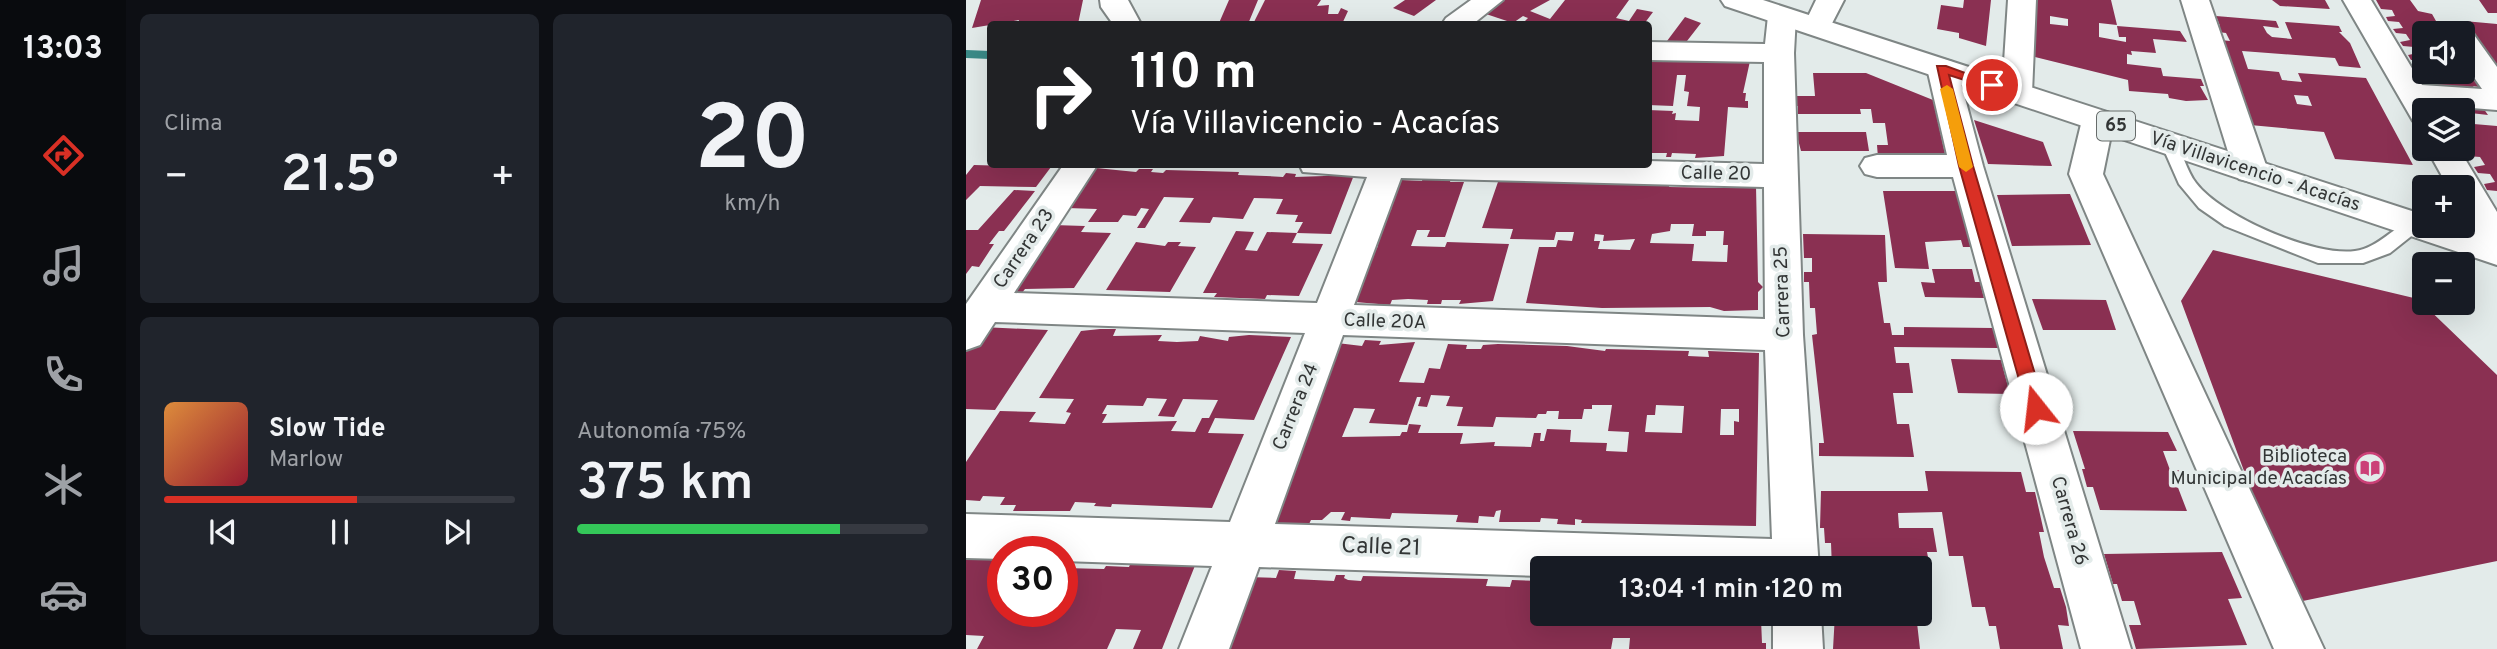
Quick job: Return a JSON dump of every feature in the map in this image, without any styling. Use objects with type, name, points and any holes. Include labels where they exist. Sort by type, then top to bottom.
[{"type":"street","points":[[1114,0],[1115,7],[1126,21]]},
{"type":"street","points":[[1459,21],[1489,0]]},
{"type":"street","name":"Vía Villavicencio - Acacías","points":[[1735,0],[1782,16],[1824,14],[1942,68],[2412,224]]},
{"type":"street","points":[[2017,93],[2022,0]]},
{"type":"street","points":[[2195,0],[2251,171]]},
{"type":"street","points":[[2357,0],[2414,98]]},
{"type":"street","name":"Carrera 25","points":[[1782,16],[1779,53],[1780,176],[1784,335],[1796,556]]},
{"type":"street","points":[[1652,51],[1779,53]]},
{"type":"street","points":[[2475,57],[2497,89]]},
{"type":"street","name":"Carrera 26","points":[[1942,68],[1966,166],[2106,649]]},
{"type":"street","points":[[2475,101],[2497,100]]},
{"type":"street","points":[[2475,119],[2497,120]]},
{"type":"street","points":[[2098,120],[2086,174],[2299,649]]},
{"type":"street","points":[[2450,161],[2497,243]]},
{"type":"street","points":[[1877,166],[1966,166]]},
{"type":"street","name":"Carrera 23","points":[[975,321],[1079,168]]},
{"type":"street","name":"Carrera 24","points":[[1204,649],[1388,168]]},
{"type":"street","name":"Calle 20","points":[[1496,168],[1780,176]]},
{"type":"street","name":"Vía Villavicencio - Acacías","points":[[2455,238],[2497,252]]},
{"type":"street","name":"Calle 20A","points":[[975,321],[1330,321],[1784,335]]},
{"type":"street","name":"Calle 21","points":[[966,536],[1559,556]]},
{"type":"street","points":[[1797,626],[1798,649]]},
{"type":"lane","points":[[2169,144],[2187,184],[2205,204],[2231,222],[2324,258],[2357,258],[2384,248],[2412,228]]},
{"type":"building","points":[[981,0],[1083,0],[1079,21],[987,21],[987,25],[972,28]]},
{"type":"building","points":[[1229,0],[1258,0],[1249,21],[1220,21]]},
{"type":"building","points":[[1265,0],[1321,0],[1317,6],[1329,5],[1328,14],[1338,14],[1341,8],[1348,11],[1343,21],[1254,21]]},
{"type":"building","points":[[1405,0],[1436,0],[1414,16],[1393,8]]},
{"type":"building","points":[[1500,0],[1550,0],[1530,11],[1550,19],[1565,0],[1629,0],[1616,18],[1629,21],[1525,21],[1528,18],[1523,16],[1516,21],[1507,21],[1483,13]]},
{"type":"building","points":[[1964,0],[1991,0],[1986,46],[1959,38],[1959,33],[1937,29],[1941,5],[1963,8]]},
{"type":"building","points":[[2030,0],[2111,0],[2117,25],[2099,23],[2099,37],[2126,42],[2126,37],[2119,37],[2117,26],[2180,31],[2187,42],[2153,39],[2156,53],[2131,51],[2132,55],[2127,54],[2127,64],[2161,68],[2163,76],[2201,79],[2204,86],[2200,86],[2208,100],[2186,101],[2169,98],[2168,94],[2129,91],[2128,80],[2027,55]],"holes":[[[2050,16],[2068,19],[2068,26],[2050,24]]]},
{"type":"building","points":[[2272,0],[2325,0],[2330,9],[2280,6]]},
{"type":"building","points":[[2376,0],[2410,0],[2418,11],[2432,14],[2436,21],[2412,21],[2412,47],[2403,46],[2400,42],[2410,40],[2406,34],[2396,33],[2393,29],[2403,28],[2399,22],[2388,21],[2386,17],[2395,16],[2392,10],[2381,9]]},
{"type":"building","points":[[2479,0],[2497,0],[2497,13],[2488,13]]},
{"type":"building","points":[[1637,9],[1653,12],[1646,21],[1629,21]]},
{"type":"building","points":[[2216,16],[2276,21],[2279,28],[2263,26],[2267,33],[2272,37],[2292,39],[2285,22],[2339,26],[2342,32],[2339,32],[2350,43],[2361,68],[2339,66],[2335,58],[2242,51],[2248,69],[2279,72],[2282,80],[2302,82],[2298,73],[2366,78],[2413,165],[2335,159],[2324,132],[2250,125],[2221,40],[2230,41],[2226,33],[2218,32],[2215,25],[2220,26]],"holes":[[[2294,95],[2308,96],[2312,106],[2297,104]]]},
{"type":"building","points":[[1685,17],[1701,23],[1687,41],[1667,41]]},
{"type":"building","points":[[2475,22],[2497,24],[2497,70],[2490,57],[2484,56],[2481,44],[2475,43]]},
{"type":"building","points":[[1652,58],[1750,61],[1743,93],[1746,93],[1748,108],[1728,107],[1724,156],[1695,158],[1696,154],[1672,153],[1671,157],[1666,157],[1667,153],[1652,153],[1652,110],[1673,111],[1672,114],[1676,113],[1675,120],[1699,121],[1700,107],[1687,106],[1689,92],[1684,91],[1686,75],[1677,75],[1673,106],[1652,105]]},
{"type":"building","points":[[1813,73],[1866,73],[1933,100],[1946,158],[1878,158],[1877,145],[1888,145],[1885,123],[1873,123],[1871,109],[1860,109],[1861,114],[1798,114],[1798,106],[1793,106],[1793,96],[1815,96]]},
{"type":"building","points":[[2475,81],[2479,87],[2473,86],[2476,91],[2427,87],[2425,84],[2475,84]]},
{"type":"building","points":[[2475,105],[2481,105],[2488,115],[2475,114]]},
{"type":"building","points":[[1974,120],[2043,142],[2052,166],[1988,164]]},
{"type":"building","points":[[2475,124],[2497,126],[2497,191],[2487,190],[2484,184],[2495,182],[2490,174],[2478,173],[2474,167],[2485,165],[2480,157],[2475,157]]},
{"type":"building","points":[[1796,132],[1866,132],[1869,151],[1801,151]]},
{"type":"building","points":[[974,165],[987,165],[987,168],[1050,168],[1036,187],[980,186],[966,200],[966,175]]},
{"type":"building","points":[[1096,168],[1136,172],[1139,169],[1153,169],[1151,172],[1163,173],[1166,170],[1239,172],[1238,175],[1283,177],[1286,173],[1296,174],[1295,177],[1354,175],[1331,234],[1297,233],[1303,222],[1295,222],[1298,215],[1276,214],[1283,199],[1254,198],[1243,219],[1213,217],[1210,223],[1179,222],[1194,198],[1164,197],[1145,228],[1137,228],[1149,209],[1141,208],[1136,216],[1123,215],[1118,222],[1088,222],[1097,209],[1067,208]]},
{"type":"building","points":[[1452,175],[1450,182],[1464,182],[1445,237],[1427,237],[1430,230],[1417,230],[1411,246],[1445,247],[1447,242],[1509,244],[1493,301],[1459,304],[1461,300],[1442,300],[1441,304],[1427,304],[1428,300],[1408,299],[1392,300],[1390,305],[1355,302],[1368,270],[1365,270],[1378,246],[1374,247],[1388,210],[1391,210],[1395,191],[1402,180],[1422,181],[1423,176]]},
{"type":"building","points":[[1569,177],[1575,182],[1586,183],[1645,185],[1646,181],[1670,182],[1669,187],[1728,188],[1729,182],[1756,186],[1758,282],[1763,287],[1758,292],[1758,310],[1724,311],[1710,307],[1602,308],[1526,303],[1539,247],[1556,247],[1558,240],[1572,241],[1574,232],[1556,232],[1554,240],[1510,239],[1513,229],[1482,228],[1499,179]],"holes":[[[1671,224],[1694,224],[1692,236],[1706,236],[1706,231],[1724,231],[1723,245],[1728,245],[1727,262],[1692,261],[1694,244],[1650,243],[1652,234],[1670,231]],[[1595,234],[1604,235],[1603,241],[1635,239],[1630,250],[1598,249],[1600,241],[1594,241]]]},
{"type":"building","points":[[1014,190],[1035,191],[1004,231],[999,231],[989,244],[994,244],[979,267],[972,266],[966,274],[966,230],[978,230]]},
{"type":"building","points":[[1883,191],[1957,191],[1972,247],[1963,247],[1961,240],[1925,242],[1929,269],[1895,268]]},
{"type":"building","points":[[2070,194],[2091,245],[2012,246],[1997,195]]},
{"type":"building","points":[[1053,225],[1085,226],[1081,232],[1111,233],[1074,288],[1025,289],[1021,294],[1005,293]]},
{"type":"building","points":[[1236,231],[1254,232],[1245,250],[1257,251],[1267,232],[1297,233],[1292,243],[1323,244],[1299,296],[1267,295],[1265,299],[1214,297],[1217,293],[1203,293]]},
{"type":"building","points":[[1803,234],[1885,235],[1887,282],[1878,282],[1884,323],[1890,323],[1892,335],[1904,335],[1904,327],[1993,328],[1998,348],[1894,347],[1896,363],[1909,363],[1913,393],[1893,393],[1897,424],[1909,424],[1914,457],[1819,456],[1819,443],[1824,443],[1812,335],[1817,334],[1815,308],[1810,308],[1809,282],[1804,282],[1804,272],[1812,272],[1812,258],[1804,258]]},
{"type":"building","points":[[1136,242],[1165,246],[1168,242],[1181,242],[1178,246],[1196,247],[1170,292],[1106,290]]},
{"type":"building","name":"Biblioteca Municipal de Acacías","points":[[2213,250],[2412,298],[2412,315],[2435,315],[2497,375],[2497,561],[2293,603],[2181,301]]},
{"type":"building","points":[[1932,269],[1972,269],[1975,282],[1980,282],[1984,298],[1925,297],[1921,282],[1935,283]]},
{"type":"building","points":[[2032,299],[2106,300],[2116,330],[2043,330]]},
{"type":"building","points":[[982,327],[1048,330],[995,410],[966,409],[966,349]]},
{"type":"building","points":[[1116,329],[1113,336],[1162,335],[1158,341],[1177,342],[1198,341],[1200,336],[1228,341],[1229,337],[1249,335],[1291,337],[1254,420],[1215,418],[1208,433],[1244,434],[1212,508],[1112,504],[1111,507],[1075,502],[1070,511],[1013,511],[1016,505],[1000,505],[1005,497],[983,496],[980,501],[966,500],[966,462],[1000,411],[1036,412],[1029,422],[1065,424],[1071,413],[1066,412],[1074,399],[1039,398],[1081,331]],"holes":[[[1147,398],[1167,399],[1158,416],[1174,417],[1183,399],[1218,400],[1209,418],[1202,418],[1195,432],[1171,431],[1177,421],[1102,423],[1107,414],[1102,414],[1107,405],[1143,406]]]},
{"type":"building","points":[[1365,340],[1381,341],[1379,345],[1415,342],[1399,382],[1424,383],[1429,368],[1440,369],[1448,344],[1467,345],[1466,349],[1481,349],[1483,345],[1498,344],[1567,346],[1605,351],[1689,351],[1688,356],[1709,357],[1708,351],[1759,353],[1756,526],[1581,523],[1582,520],[1575,519],[1575,525],[1557,524],[1558,519],[1541,518],[1540,522],[1499,522],[1501,510],[1496,511],[1494,517],[1479,516],[1478,523],[1456,522],[1458,515],[1392,513],[1390,519],[1351,517],[1350,521],[1341,520],[1345,512],[1331,512],[1322,520],[1311,520],[1308,526],[1262,525],[1334,364],[1329,363],[1337,343],[1362,346]],"holes":[[[1431,395],[1450,396],[1446,406],[1463,407],[1457,426],[1493,427],[1496,417],[1536,418],[1538,414],[1546,414],[1547,411],[1559,411],[1558,419],[1582,419],[1584,409],[1592,409],[1592,405],[1612,405],[1608,431],[1629,432],[1627,452],[1606,451],[1607,443],[1570,442],[1571,430],[1547,429],[1544,441],[1540,441],[1541,433],[1534,433],[1531,447],[1494,446],[1495,442],[1460,444],[1463,433],[1418,433],[1421,425],[1409,424],[1407,432],[1402,432],[1400,436],[1342,437],[1354,408],[1375,409],[1369,423],[1407,425],[1417,397],[1421,397],[1418,406],[1427,407]],[[1656,405],[1684,406],[1682,433],[1645,432],[1647,415],[1655,415]],[[1721,409],[1739,409],[1739,422],[1734,421],[1734,435],[1720,435]]]},
{"type":"building","points":[[1951,359],[2001,360],[2010,394],[1958,393]]},
{"type":"building","points":[[2073,431],[2168,432],[2177,451],[2163,451],[2170,470],[2186,470],[2193,485],[2177,485],[2187,511],[2100,510],[2093,487],[2087,487],[2082,469],[2085,469]]},
{"type":"building","points":[[1925,471],[2021,472],[2026,492],[2035,492],[2044,532],[2039,532],[2044,557],[2054,588],[2060,588],[2066,607],[2069,626],[2058,625],[2063,649],[2000,649],[1996,626],[1989,626],[1985,607],[1972,607],[1963,556],[1949,556],[1942,512],[1898,513],[1899,528],[1933,528],[1937,552],[1927,552],[1928,556],[1832,556],[1831,543],[1825,543],[1824,528],[1820,528],[1821,491],[1928,491]]},
{"type":"building","points":[[2222,552],[2242,598],[2228,599],[2247,645],[2136,649],[2129,625],[2141,625],[2134,601],[2122,601],[2117,584],[2113,584],[2104,554]]},
{"type":"building","points":[[966,555],[987,557],[987,627],[1078,627],[1078,568],[1129,567],[1132,560],[1196,563],[1162,649],[1133,649],[1141,630],[1116,629],[1107,649],[977,649],[984,636],[966,635]]},
{"type":"building","points":[[1279,570],[1296,571],[1294,579],[1334,581],[1336,575],[1345,575],[1344,578],[1348,580],[1361,581],[1363,576],[1488,579],[1486,586],[1510,587],[1512,580],[1530,581],[1530,626],[1761,626],[1762,643],[1766,643],[1766,649],[1629,649],[1630,638],[1613,638],[1611,649],[1220,649],[1248,577],[1276,578]]},
{"type":"building","points":[[1834,626],[1917,626],[1920,649],[1833,649]]},
{"type":"waterway","points":[[966,54],[987,55]]},
{"type":"slow traffic","points":[[1947,89],[1966,167]]},
{"type":"place","name":"Biblioteca Municipal de Acacías","points":[[2370,468]]},
{"type":"route","points":[[1992,85],[1942,68],[1966,166],[2036,408]]}]
